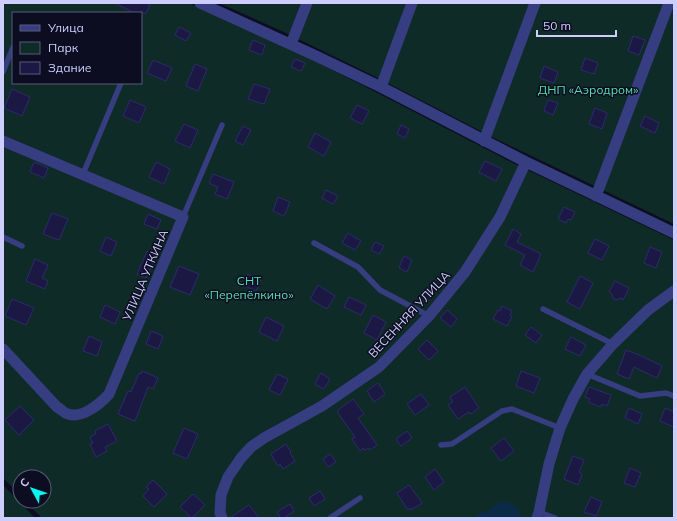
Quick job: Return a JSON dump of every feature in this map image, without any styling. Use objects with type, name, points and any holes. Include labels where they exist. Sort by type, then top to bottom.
[{"type":"street","points":[[291,44],[307,3]]},
{"type":"street","points":[[381,87],[412,3]]},
{"type":"street","points":[[484,141],[535,3]]},
{"type":"street","points":[[596,196],[668,3]]},
{"type":"street","points":[[203,4],[381,87],[526,162],[674,233]]},
{"type":"street","points":[[3,141],[183,217]]},
{"type":"street","name":"ВЕСЕННЯЯ УЛИЦА","points":[[222,518],[220,513],[221,495],[228,477],[241,458],[251,447],[264,438],[322,406],[379,367],[429,316],[466,272],[500,217],[526,162]]},
{"type":"street","name":"УЛИЦА УТКИНА","points":[[3,349],[58,407],[68,414],[80,415],[101,403],[109,394],[183,217]]},
{"type":"street","points":[[538,515],[549,464],[560,428],[573,399],[587,374],[613,344],[648,310],[674,291]]},
{"type":"lane","points":[[3,72],[12,50]]},
{"type":"lane","points":[[82,174],[121,84]]},
{"type":"lane","points":[[183,217],[222,125]]},
{"type":"lane","points":[[3,237],[22,246]]},
{"type":"lane","points":[[314,243],[358,267],[380,290],[429,316]]},
{"type":"lane","points":[[543,308],[613,344]]},
{"type":"lane","points":[[587,374],[640,396],[666,393],[674,396]]},
{"type":"lane","points":[[441,445],[452,444],[502,410],[512,409],[560,428]]},
{"type":"lane","points":[[330,518],[360,498]]},
{"type":"lane","points":[[538,515],[555,518]]},
{"type":"green space","name":"СНТ «Перепёлкино»","points":[[3,3],[189,3],[285,46],[513,163],[674,240],[674,518],[42,518],[33,509],[52,509],[52,469],[12,469],[12,487],[3,478]]},
{"type":"green space","name":"ДНП «Аэродром»","points":[[219,3],[674,3],[674,224],[496,139],[376,77],[286,33]]},
{"type":"green space","points":[[3,485],[12,494],[12,509],[26,509],[35,518],[9,518],[3,516]]},
{"type":"water","points":[[499,502],[508,502],[519,509],[520,518],[475,518],[476,515],[490,510]]},
{"type":"building","points":[[115,3],[146,3],[150,5],[146,13],[132,12]]},
{"type":"building","points":[[179,27],[191,33],[186,41],[175,35]]},
{"type":"building","points":[[633,36],[645,40],[639,55],[628,51]]},
{"type":"building","points":[[253,40],[265,45],[262,55],[249,50]]},
{"type":"building","points":[[585,58],[598,63],[594,74],[581,70]]},
{"type":"building","points":[[295,59],[305,63],[301,71],[291,67]]},
{"type":"building","points":[[153,60],[172,68],[166,81],[147,73]]},
{"type":"building","points":[[195,64],[207,69],[198,91],[186,86]]},
{"type":"building","points":[[544,66],[558,72],[554,83],[540,78]]},
{"type":"building","points":[[254,84],[270,89],[264,104],[248,99]]},
{"type":"building","points":[[12,89],[30,97],[22,116],[4,108]]},
{"type":"building","points":[[130,100],[146,107],[139,123],[123,116]]},
{"type":"building","points":[[548,100],[558,103],[553,115],[544,111]]},
{"type":"building","points":[[357,105],[369,111],[362,124],[350,118]]},
{"type":"building","points":[[595,108],[607,113],[602,129],[589,124]]},
{"type":"building","points":[[645,116],[659,123],[655,133],[640,126]]},
{"type":"building","points":[[184,124],[198,130],[190,148],[175,141]]},
{"type":"building","points":[[401,125],[409,129],[405,138],[397,134]]},
{"type":"building","points":[[243,126],[251,130],[243,145],[235,141]]},
{"type":"building","points":[[315,133],[331,142],[324,156],[308,147]]},
{"type":"building","points":[[485,161],[502,169],[496,181],[479,172]]},
{"type":"building","points":[[34,162],[48,168],[44,178],[30,172]]},
{"type":"building","points":[[156,162],[170,169],[164,184],[149,177]]},
{"type":"building","points":[[213,174],[234,182],[227,199],[215,194],[218,187],[209,183]]},
{"type":"building","points":[[326,190],[338,196],[333,204],[322,198]]},
{"type":"building","points":[[278,197],[290,202],[284,216],[273,211]]},
{"type":"building","points":[[564,207],[575,212],[571,220],[568,219],[566,223],[558,219]]},
{"type":"building","points":[[52,213],[68,219],[59,240],[43,234]]},
{"type":"building","points":[[148,214],[161,220],[157,229],[144,224]]},
{"type":"building","points":[[513,229],[521,234],[517,242],[541,254],[533,272],[520,265],[525,255],[505,245]]},
{"type":"building","points":[[348,233],[361,241],[355,250],[342,243]]},
{"type":"building","points":[[106,237],[117,242],[111,256],[100,251]]},
{"type":"building","points":[[595,239],[609,246],[602,260],[588,253]]},
{"type":"building","points":[[375,242],[384,246],[379,254],[371,250]]},
{"type":"building","points":[[650,247],[662,252],[656,268],[644,263]]},
{"type":"building","points":[[147,251],[156,256],[146,278],[137,274]]},
{"type":"building","points":[[404,256],[412,260],[407,272],[399,268]]},
{"type":"building","points":[[35,259],[48,265],[42,278],[48,281],[45,289],[26,281]]},
{"type":"building","points":[[179,266],[199,274],[190,295],[170,287]]},
{"type":"building","points":[[248,274],[261,280],[256,291],[243,285]]},
{"type":"building","points":[[580,276],[593,283],[580,309],[567,302]]},
{"type":"building","points":[[615,281],[629,288],[623,300],[621,298],[616,300],[609,292]]},
{"type":"building","points":[[318,285],[335,296],[327,309],[310,299]]},
{"type":"building","points":[[349,297],[366,305],[361,315],[344,307]]},
{"type":"building","points":[[12,299],[34,308],[26,325],[5,316]]},
{"type":"building","points":[[105,305],[120,312],[115,324],[100,317]]},
{"type":"building","points":[[502,306],[512,311],[510,315],[512,316],[507,326],[493,319],[498,310],[500,311]]},
{"type":"building","points":[[447,310],[457,319],[451,327],[440,318]]},
{"type":"building","points":[[373,315],[386,322],[377,340],[364,333]]},
{"type":"building","points":[[266,317],[284,326],[277,341],[259,332]]},
{"type":"building","points":[[531,327],[542,335],[536,343],[525,335]]},
{"type":"building","points":[[151,331],[163,336],[158,349],[146,344]]},
{"type":"building","points":[[89,336],[102,342],[97,356],[83,351]]},
{"type":"building","points":[[571,337],[586,345],[580,356],[565,349]]},
{"type":"building","points":[[427,340],[438,351],[429,360],[418,349]]},
{"type":"building","points":[[626,350],[662,366],[657,378],[634,367],[629,379],[617,374]]},
{"type":"building","points":[[142,371],[158,378],[153,389],[148,387],[135,421],[118,414],[128,391],[131,392],[139,373],[141,374]]},
{"type":"building","points":[[521,371],[540,378],[534,393],[516,386]]},
{"type":"building","points":[[321,373],[330,379],[324,389],[315,384]]},
{"type":"building","points":[[277,374],[288,379],[280,395],[269,390]]},
{"type":"building","points":[[378,383],[385,394],[374,402],[367,391]]},
{"type":"building","points":[[465,387],[479,408],[471,414],[469,412],[458,419],[448,405],[453,402],[450,397]]},
{"type":"building","points":[[589,387],[611,395],[607,406],[602,404],[601,407],[588,402],[590,399],[585,397]]},
{"type":"building","points":[[421,394],[429,405],[415,415],[407,404]]},
{"type":"building","points":[[353,399],[364,414],[358,418],[377,445],[370,450],[369,448],[364,450],[363,448],[360,451],[352,439],[355,437],[338,413],[338,410]]},
{"type":"building","points":[[20,406],[34,420],[19,435],[5,420]]},
{"type":"building","points":[[629,408],[642,414],[638,424],[625,418]]},
{"type":"building","points":[[665,408],[674,412],[674,427],[660,421]]},
{"type":"building","points":[[108,424],[117,441],[105,447],[107,451],[96,457],[90,444],[93,443],[90,437],[96,434],[95,431]]},
{"type":"building","points":[[184,428],[198,434],[187,459],[173,453]]},
{"type":"building","points":[[407,431],[412,438],[401,446],[396,439]]},
{"type":"building","points":[[504,438],[514,451],[501,461],[491,448]]},
{"type":"building","points":[[286,444],[295,461],[283,469],[280,464],[278,466],[271,454]]},
{"type":"building","points":[[330,454],[336,462],[328,467],[323,459]]},
{"type":"building","points":[[573,456],[584,460],[579,472],[582,474],[578,485],[564,479]]},
{"type":"building","points":[[630,468],[641,473],[635,487],[624,483]]},
{"type":"building","points":[[435,469],[444,482],[434,490],[425,477]]},
{"type":"building","points":[[153,480],[167,494],[154,507],[143,496],[149,489],[146,487]]},
{"type":"building","points":[[409,485],[422,503],[411,510],[410,508],[408,510],[397,493]]},
{"type":"building","points":[[320,491],[325,499],[314,506],[309,498]]},
{"type":"building","points":[[193,494],[205,505],[192,518],[180,507]]},
{"type":"building","points":[[591,497],[602,502],[596,516],[584,512]]},
{"type":"building","points":[[290,504],[294,511],[284,518],[281,518],[277,512]]},
{"type":"building","points":[[249,505],[259,518],[230,518]]}]
